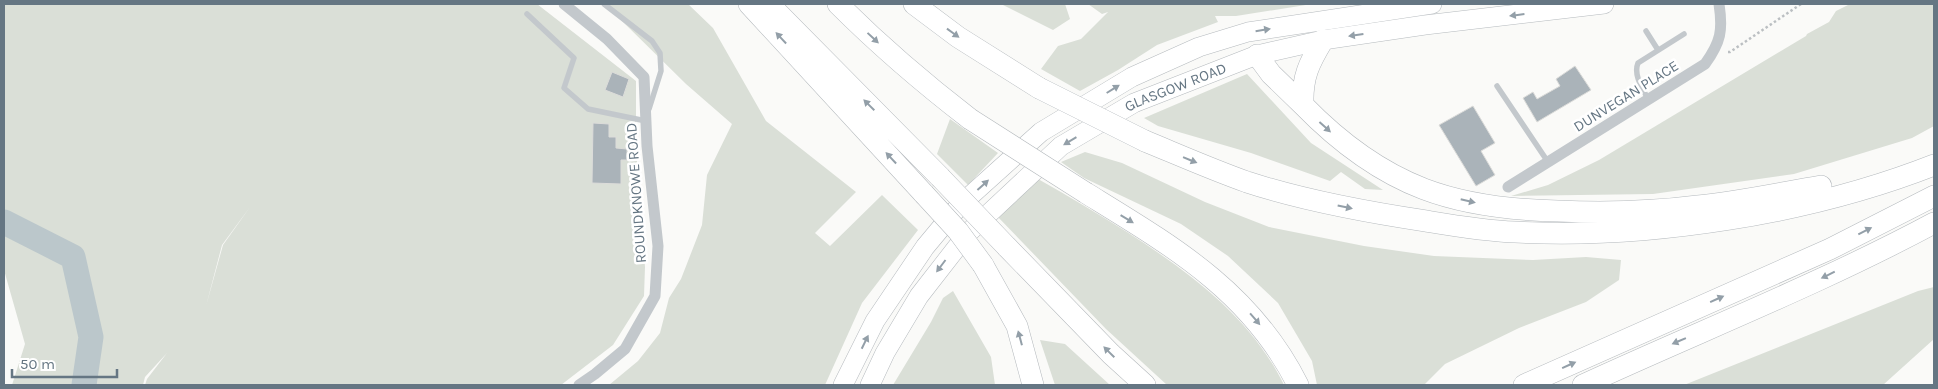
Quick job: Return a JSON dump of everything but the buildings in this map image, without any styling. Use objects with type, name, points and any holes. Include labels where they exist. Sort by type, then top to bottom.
[{"type":"highway","points":[[749,4],[958,231],[983,265],[1017,326],[1033,385]]},
{"type":"highway","points":[[769,4],[1111,354],[1145,385]]},
{"type":"highway","points":[[838,4],[872,38],[919,80],[970,119],[1173,248],[1223,287],[1265,331],[1298,385]]},
{"type":"highway","points":[[914,4],[958,37],[1039,88],[1145,141],[1248,182],[1345,208],[1403,218],[1485,230],[1516,232],[1573,233],[1657,228],[1707,222],[1798,205],[1904,177],[1934,165]]},
{"type":"highway","points":[[1303,105],[1306,72],[1323,40]]},
{"type":"highway","points":[[1257,55],[1271,74],[1343,143],[1384,170],[1424,189],[1491,206],[1535,210],[1645,211],[1698,206],[1828,185]]},
{"type":"highway","points":[[1403,218],[1529,225],[1588,225],[1622,223],[1732,210],[1891,168],[1934,152]]},
{"type":"highway","points":[[1524,385],[1830,249],[1934,196]]},
{"type":"highway","points":[[1583,385],[1668,346],[1782,298],[1934,223]]},
{"type":"main road","name":"GLASGOW ROAD","points":[[843,385],[875,321],[925,247],[960,206],[1041,132],[1132,77],[1199,47],[1248,32],[1432,4]]},
{"type":"main road","name":"GLASGOW ROAD","points":[[870,385],[902,323],[919,296],[968,233],[1061,146],[1134,103],[1257,55],[1323,40],[1425,25],[1604,4]]},
{"type":"main road","points":[[1132,77],[1242,42],[1249,44],[1257,55]]},
{"type":"street","name":"ROUNDKNOWE ROAD","points":[[564,4],[607,39],[644,77],[646,146],[658,246],[656,296],[625,349],[579,385]]},
{"type":"street","name":"DUNVEGAN PLACE","points":[[1508,187],[1705,64],[1716,48],[1722,26],[1719,4]]},
{"type":"lane","points":[[527,14],[574,58],[564,88],[588,109],[646,122],[661,71],[660,53],[652,41],[604,4]]},
{"type":"lane","points":[[1646,31],[1658,50]]},
{"type":"lane","points":[[1648,99],[1638,78],[1636,66],[1684,34]]},
{"type":"lane","points":[[1496,86],[1548,162]]},
{"type":"path","points":[[1716,48],[1730,52],[1801,4]]},
{"type":"shaded area","points":[[4,4],[537,4],[636,81],[636,148],[645,267],[644,296],[613,345],[561,385],[145,385],[147,379],[167,353],[145,377],[143,385],[12,385],[25,344],[4,270]],"holes":[[[250,207],[223,245],[206,306],[222,245]]]},
{"type":"shaded area","points":[[602,4],[688,4],[713,28],[766,121],[856,192],[815,233],[830,246],[882,195],[918,230],[862,303],[825,385],[609,385],[638,361],[660,333],[669,298],[681,279],[702,225],[707,175],[732,124],[686,84],[621,20]]},
{"type":"shaded area","points":[[1001,4],[1065,4],[1070,19],[1053,30]]},
{"type":"shaded area","points":[[1088,4],[1312,4],[1236,16],[1215,16],[1218,22],[1157,45],[1080,91],[1041,69],[1058,46],[1081,39],[1108,12],[1102,14]]},
{"type":"shaded area","points":[[1850,4],[1934,4],[1934,126],[1912,138],[1794,174],[1653,194],[1511,196],[1548,185],[1599,160],[1829,22],[1836,11]]},
{"type":"shaded area","points":[[1247,74],[1311,143],[1383,190],[1365,189],[1341,172],[1330,181],[1251,153],[1158,126],[1144,118]]},
{"type":"shaded area","points":[[950,119],[998,153],[968,185],[937,154]]},
{"type":"shaded area","points":[[1085,152],[1122,163],[1205,202],[1269,227],[1364,246],[1434,256],[1533,260],[1586,257],[1621,260],[1619,280],[1586,302],[1519,328],[1445,364],[1424,385],[1317,385],[1312,361],[1278,303],[1228,256],[1181,224],[1084,178],[1061,162]]},
{"type":"shaded area","points":[[1038,179],[1127,232],[1195,280],[1236,317],[1254,338],[1284,385],[1167,385],[1106,329],[997,216]]},
{"type":"shaded area","points":[[1934,287],[1934,339],[1883,385],[1684,385],[1918,291]]},
{"type":"shaded area","points":[[953,291],[991,357],[995,385],[893,385],[931,322],[943,298]]},
{"type":"shaded area","points":[[1040,340],[1065,344],[1110,385],[1055,385]]},
{"type":"waterway","points":[[4,222],[73,257],[91,337],[84,385]]}]
